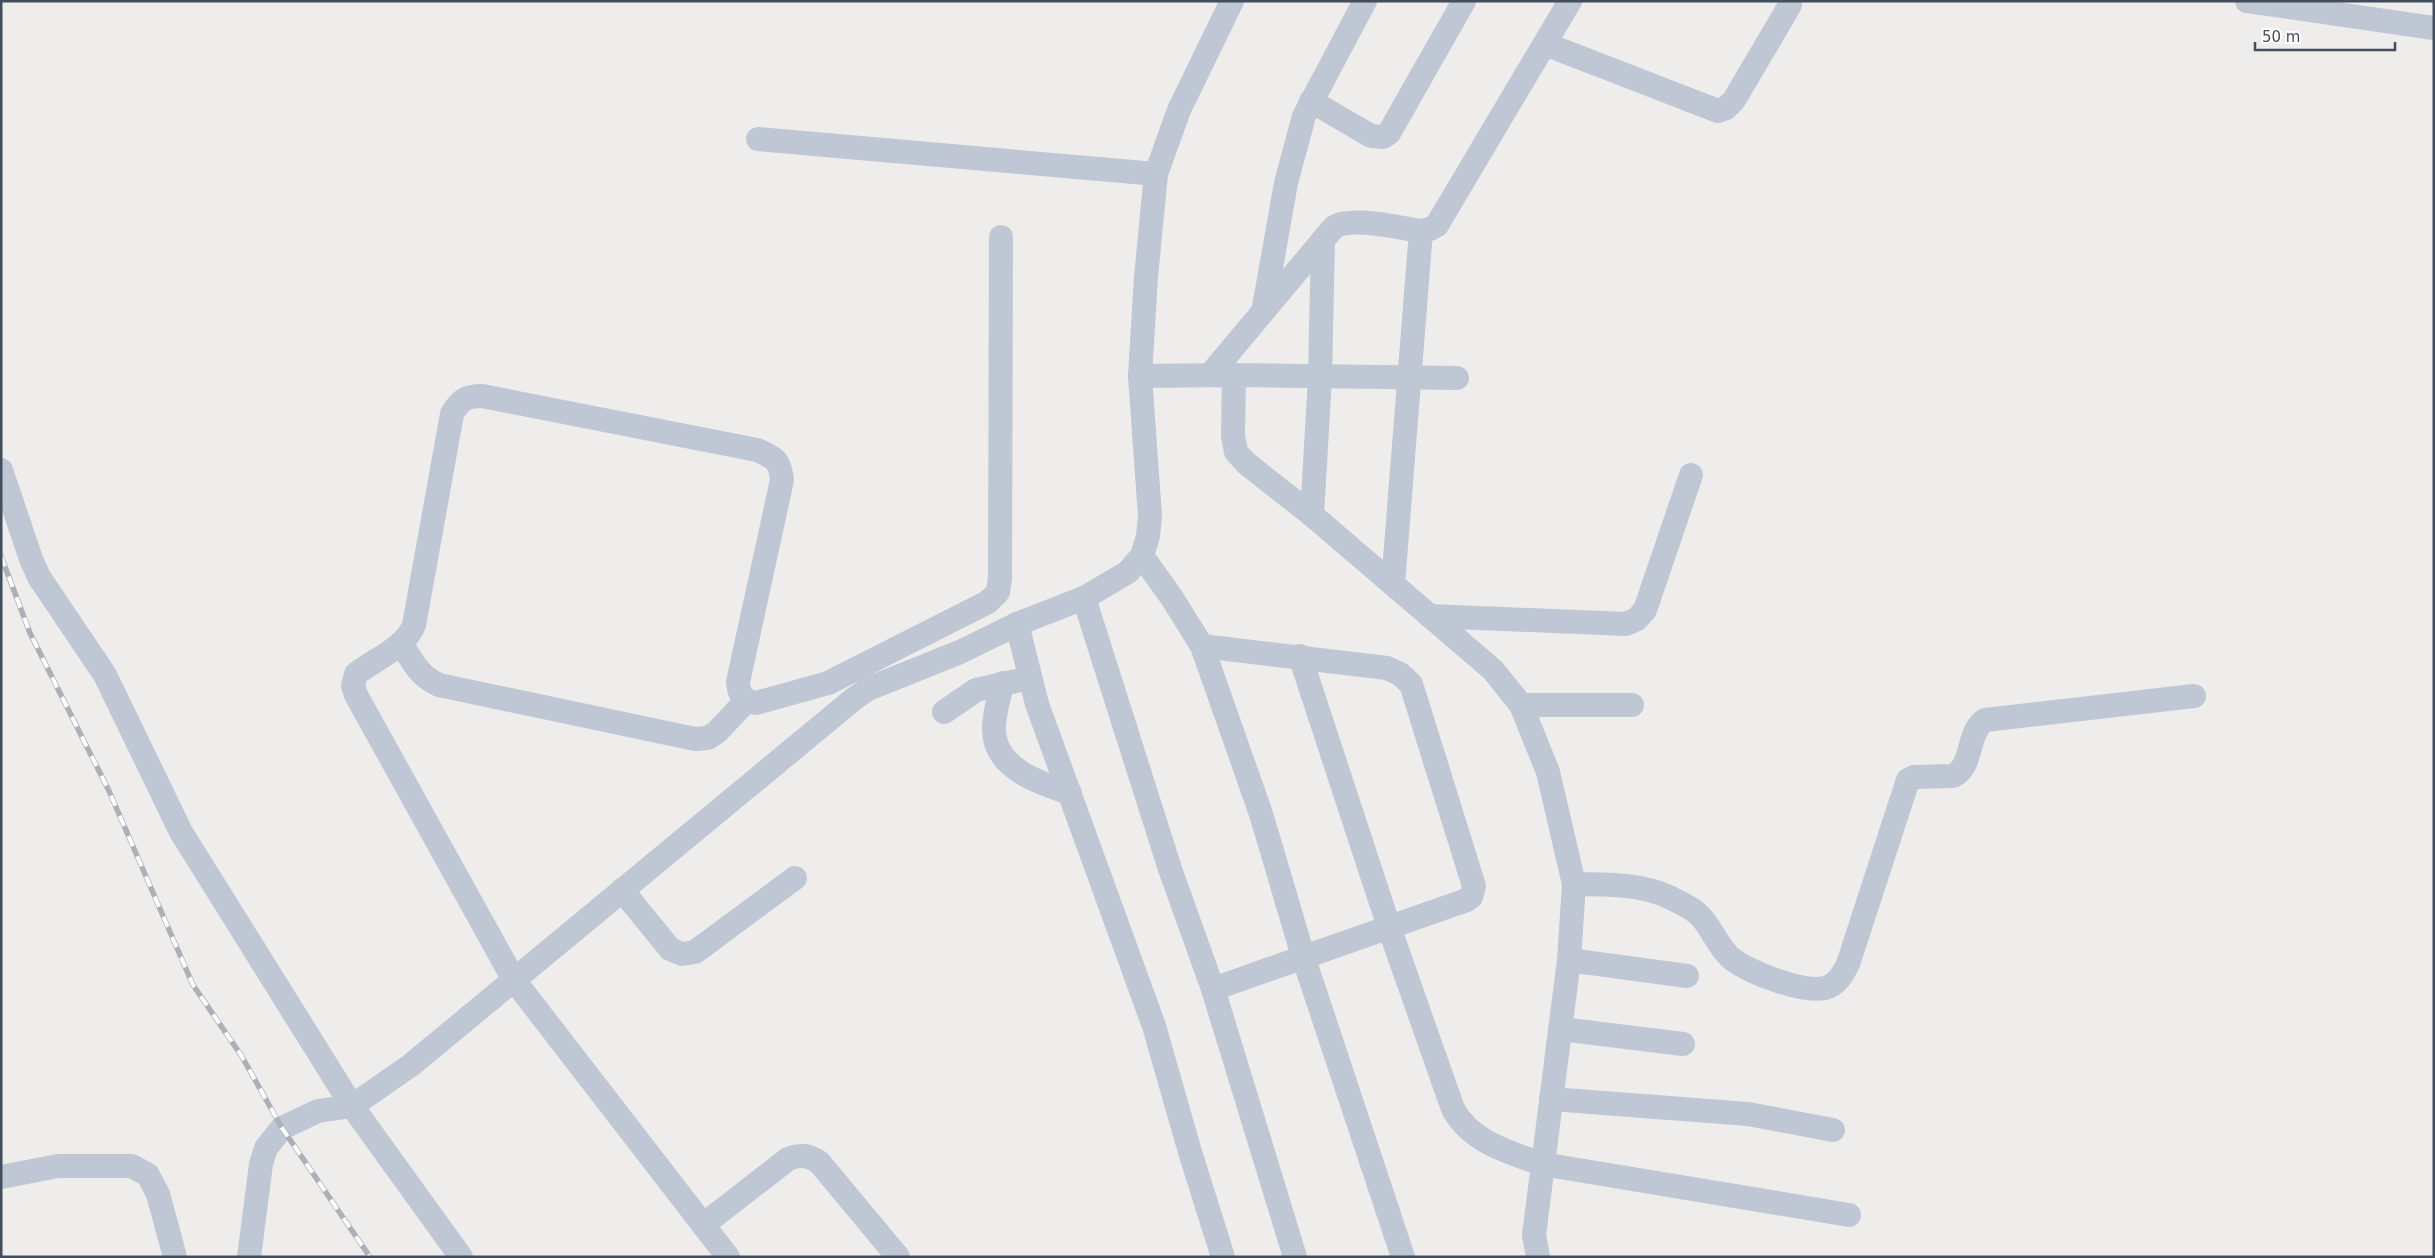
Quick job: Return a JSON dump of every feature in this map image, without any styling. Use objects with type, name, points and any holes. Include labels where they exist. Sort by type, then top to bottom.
[{"type":"street","points":[[249,1257],[261,1164],[266,1148],[282,1128],[318,1111],[352,1106],[411,1065],[855,698],[868,690],[960,652],[1017,624],[1084,598],[1128,572],[1142,556],[1148,536],[1150,516],[1155,376],[1146,277],[1156,174],[1179,110],[1232,1]]},
{"type":"street","points":[[1263,308],[1286,183],[1304,116],[1310,101],[1365,1]]},
{"type":"street","points":[[1310,101],[1371,136],[1384,137],[1389,133],[1464,1]]},
{"type":"street","points":[[1210,375],[1263,308],[1334,227],[1346,222],[1420,231],[1430,230],[1442,219],[1570,1]]},
{"type":"street","points":[[2258,2],[2354,9],[2434,28]]},
{"type":"street","points":[[1545,44],[1718,111],[1726,108],[1734,100],[1790,5]]},
{"type":"street","points":[[758,139],[1156,174]]},
{"type":"street","points":[[1392,584],[1420,231]]},
{"type":"street","points":[[728,1257],[514,980],[356,695],[353,686],[356,674],[402,643],[410,634],[414,625],[452,414],[459,402],[468,396],[482,396],[757,450],[773,457],[781,467],[782,480],[738,682],[739,694],[746,701],[756,703],[828,683],[988,602],[998,592],[1000,568],[1001,237]]},
{"type":"street","points":[[1312,516],[1320,376],[1323,240]]},
{"type":"street","points":[[1155,376],[1234,374],[1457,378]]},
{"type":"street","points":[[1234,374],[1233,436],[1236,452],[1246,463],[1312,516],[1493,670],[1521,705],[1548,772],[1574,884],[1570,960],[1534,1235],[1538,1257]]},
{"type":"street","points":[[1,470],[31,559],[40,577],[105,675],[181,832],[352,1106],[462,1257]]},
{"type":"street","points":[[1430,616],[1626,624],[1636,619],[1645,610],[1691,475]]},
{"type":"street","points":[[1142,556],[1172,598],[1202,646],[1261,814],[1303,956],[1403,1257]]},
{"type":"street","points":[[1084,598],[1170,869],[1213,989],[1296,1257]]},
{"type":"street","points":[[1017,624],[1030,678],[1154,1026],[1190,1152],[1223,1257]]},
{"type":"street","points":[[402,643],[418,672],[428,680],[439,685],[695,739],[708,738],[717,732],[746,701]]},
{"type":"street","points":[[1202,646],[1300,656],[1387,668],[1400,674],[1411,684],[1474,886],[1471,897],[1467,900],[1213,989]]},
{"type":"street","points":[[1300,656],[1389,928],[1453,1109],[1467,1129],[1495,1147],[1542,1164],[1849,1215]]},
{"type":"street","points":[[944,712],[976,690],[1030,678]]},
{"type":"street","points":[[1003,683],[994,720],[995,739],[999,749],[1024,776],[1070,793]]},
{"type":"street","points":[[1574,884],[1638,888],[1670,897],[1698,914],[1721,947],[1733,959],[1760,973],[1794,986],[1826,988],[1835,983],[1848,964],[1908,780],[1914,777],[1953,776],[1958,773],[1963,767],[1975,730],[1986,720],[2194,696]]},
{"type":"street","points":[[1521,705],[1632,705]]},
{"type":"street","points":[[622,890],[670,949],[682,954],[695,952],[795,878]]},
{"type":"street","points":[[1570,960],[1687,976]]},
{"type":"street","points":[[1561,1029],[1683,1044]]},
{"type":"street","points":[[1551,1099],[1748,1114],[1833,1130]]},
{"type":"street","points":[[703,1225],[788,1159],[798,1155],[810,1156],[819,1162],[898,1257]]},
{"type":"street","points":[[1,1177],[58,1166],[132,1166],[148,1175],[158,1194],[175,1257]]},
{"type":"railway","points":[[1,556],[30,633],[109,791],[193,985],[241,1055],[282,1128],[370,1257]]}]
